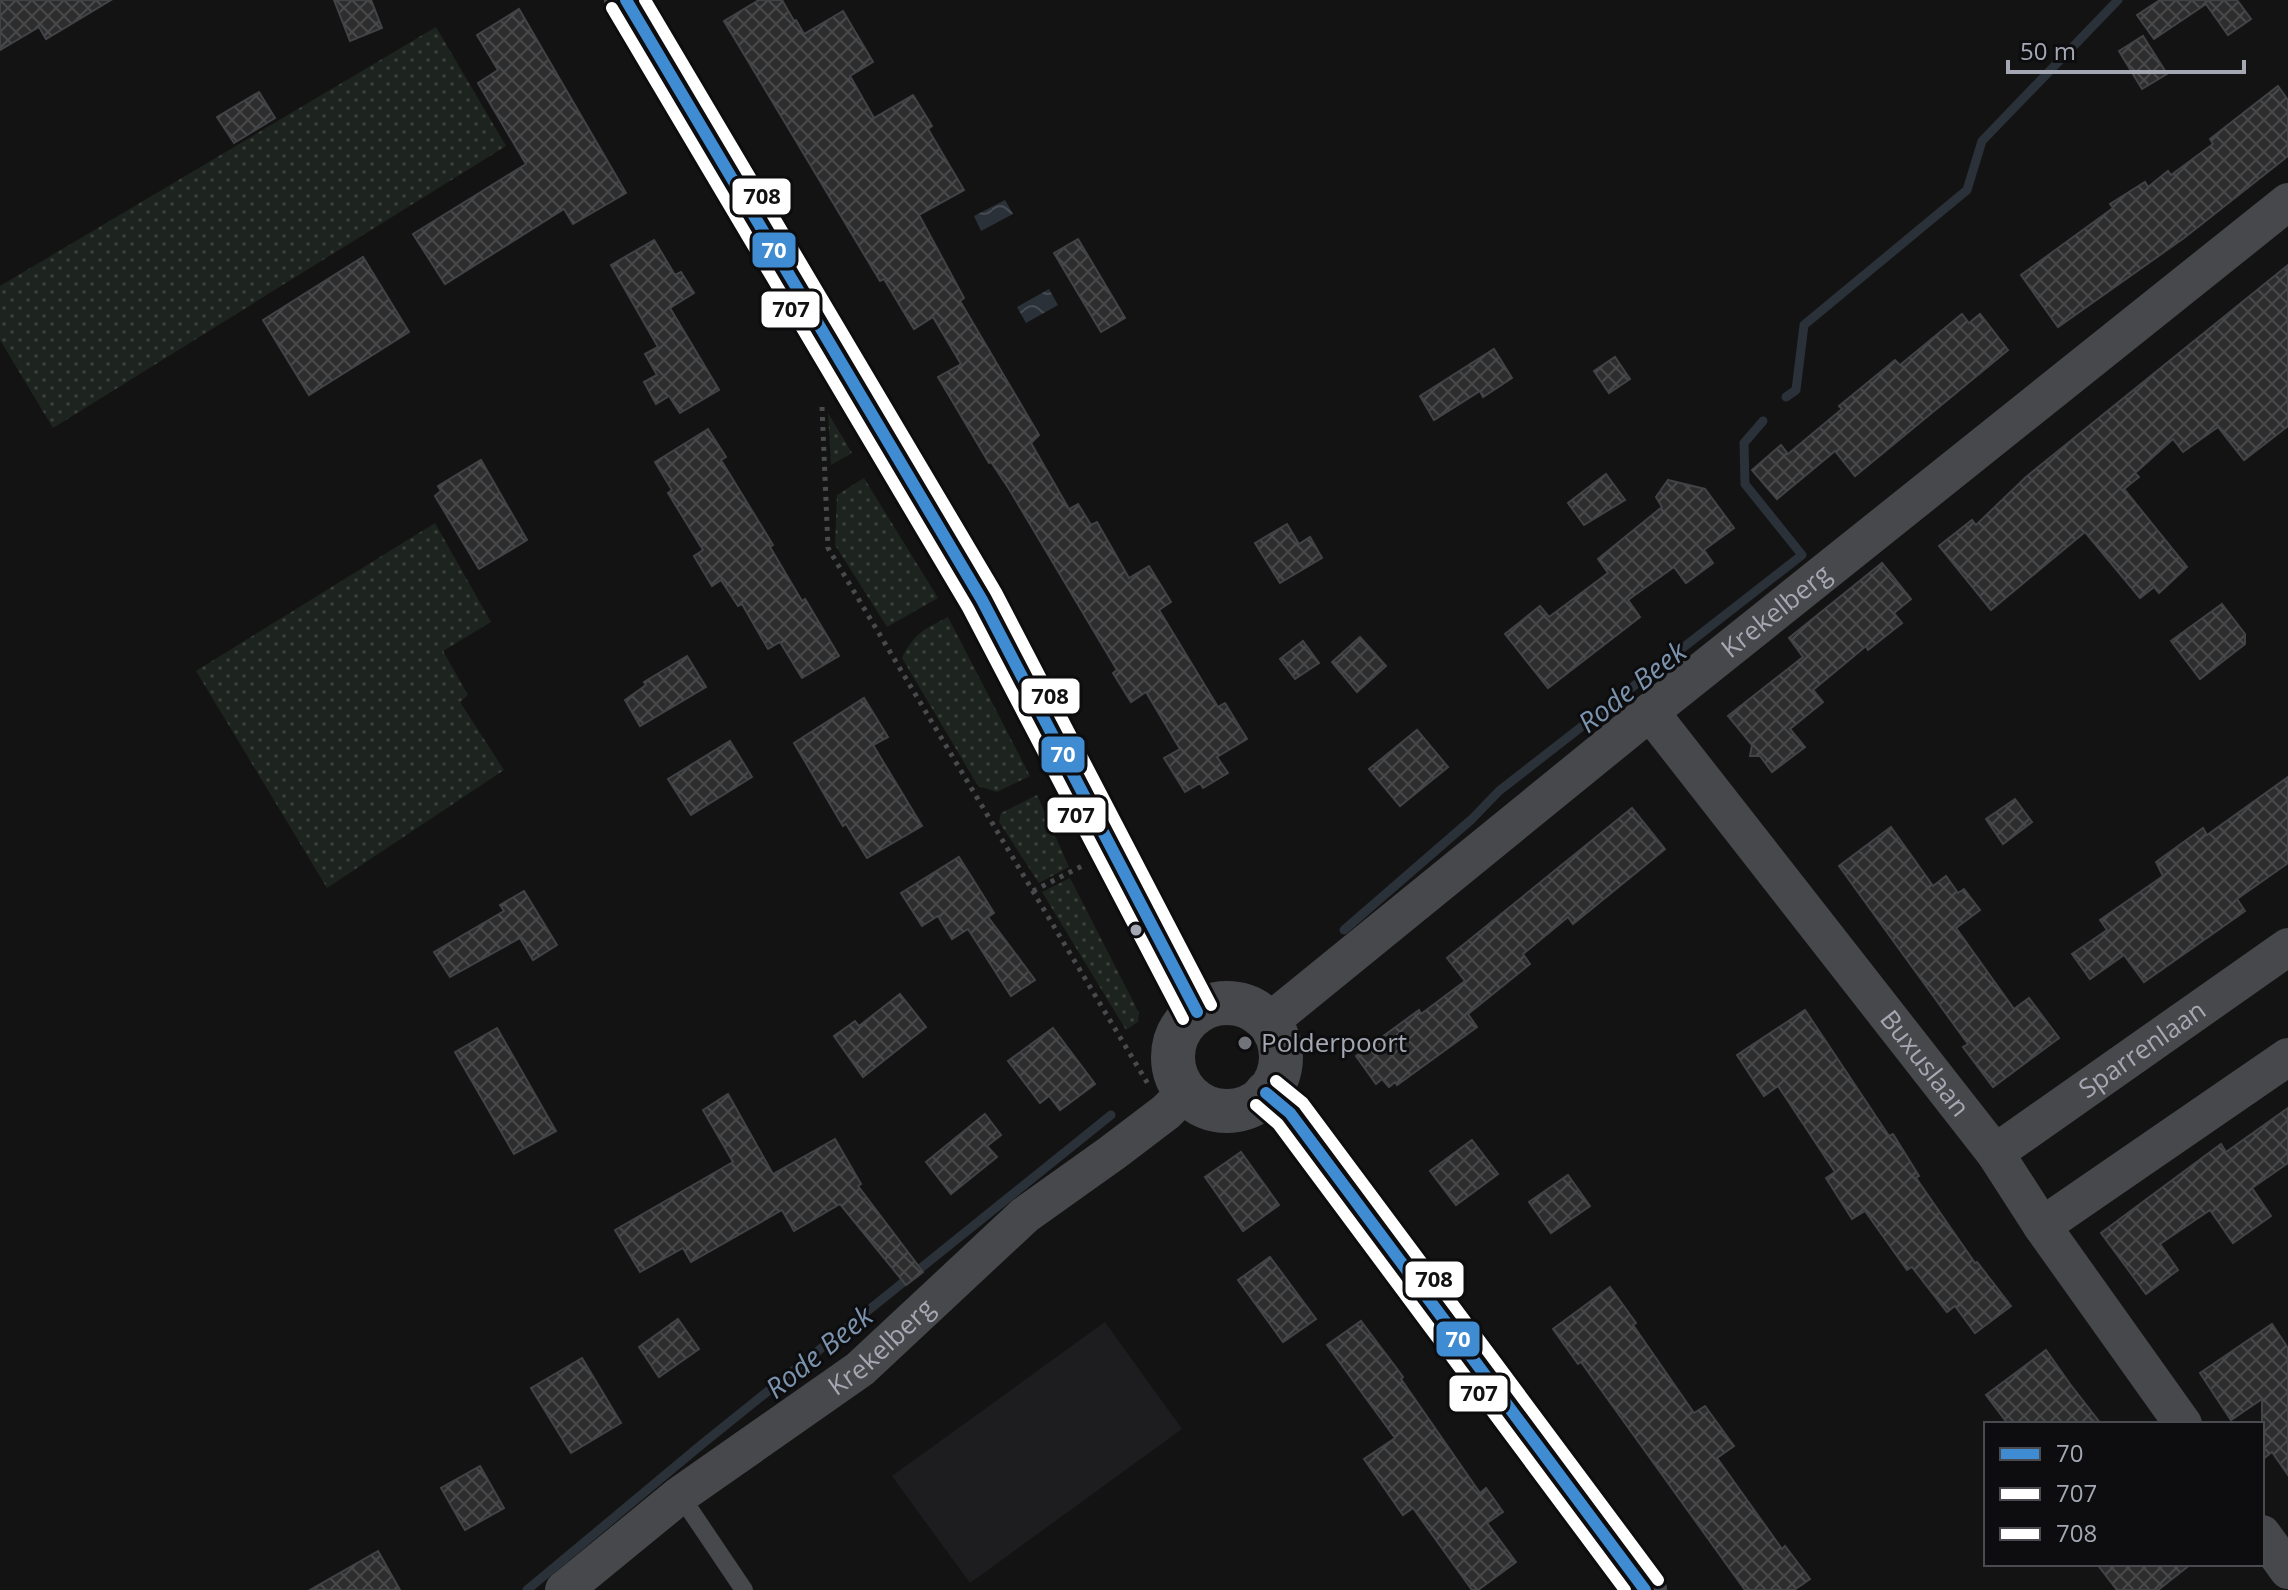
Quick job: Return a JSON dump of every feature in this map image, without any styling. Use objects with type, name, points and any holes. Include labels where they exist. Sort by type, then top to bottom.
[{"type":"street","points":[[626,0],[982,600],[1197,1012]]},
{"type":"street","name":"Krekelberg","points":[[1268,1023],[1650,712],[2288,202]]},
{"type":"street","name":"Buxuslaan","points":[[1650,712],[1995,1153],[2042,1226],[2182,1422]]},
{"type":"street","name":"Sparrenlaan","points":[[1995,1153],[2288,947]]},
{"type":"street","points":[[1222,1003],[1235,1004],[1259,1013],[1268,1023],[1276,1034],[1281,1058],[1274,1083],[1255,1103],[1226,1111],[1197,1102],[1176,1102],[1173,1049],[1181,1028],[1197,1012],[1222,1003]]},
{"type":"street","points":[[2042,1226],[2288,1057]]},
{"type":"street","points":[[1266,1093],[1290,1113],[1645,1590]]},
{"type":"street","name":"Krekelberg","points":[[564,1590],[680,1495],[860,1369],[1025,1215],[1176,1102]]},
{"type":"street","points":[[2264,1537],[2288,1570]]},
{"type":"lane","points":[[680,1495],[744,1590]]},
{"type":"path","points":[[822,398],[828,548],[1033,891],[1176,1102]]},
{"type":"path","points":[[1033,891],[1114,850]]},
{"type":"shaded area","points":[[436,27],[506,146],[53,428],[0,340],[0,286]]},
{"type":"shaded area","points":[[828,413],[852,453],[831,465]]},
{"type":"shaded area","points":[[864,478],[938,598],[887,627],[835,545],[837,495]]},
{"type":"shaded area","points":[[435,523],[491,622],[443,651],[468,695],[460,702],[504,770],[327,888],[196,671]]},
{"type":"shaded area","points":[[948,617],[1030,776],[997,792],[978,786],[902,658],[921,633]]},
{"type":"shaded area","points":[[1037,795],[1069,867],[1039,883],[999,822],[1001,813]]},
{"type":"shaded area","points":[[1070,878],[1139,1013],[1138,1022],[1126,1030],[1042,892]]},
{"type":"shaded area","points":[[1105,1322],[1182,1429],[970,1583],[892,1476]]},
{"type":"water","points":[[1005,200],[1013,214],[981,231],[974,216]]},
{"type":"water","points":[[1049,289],[1058,305],[1026,323],[1017,307]]},
{"type":"building","points":[[0,0],[111,0],[46,39],[39,27],[0,50]]},
{"type":"building","points":[[334,0],[371,0],[382,28],[350,41]]},
{"type":"building","points":[[759,0],[782,0],[804,34],[843,11],[873,62],[850,76],[874,118],[913,95],[932,126],[928,129],[964,190],[919,215],[964,298],[960,301],[1039,435],[1031,443],[1069,509],[1078,504],[1091,525],[1097,522],[1129,578],[1149,566],[1171,602],[1159,610],[1218,707],[1225,703],[1247,739],[1217,757],[1228,773],[1203,788],[1200,783],[1185,792],[1164,758],[1180,749],[1146,692],[1131,702],[1113,673],[1117,670],[938,377],[961,364],[933,317],[914,329],[884,279],[880,281],[724,21]]},
{"type":"building","points":[[2160,0],[2237,0],[2251,19],[2228,35],[2206,4],[2154,39],[2137,15]]},
{"type":"building","points":[[519,9],[626,193],[573,224],[564,209],[445,284],[413,234],[526,164],[478,83],[498,70],[477,35]]},
{"type":"building","points":[[2143,36],[2167,74],[2142,89],[2119,51]]},
{"type":"building","points":[[2278,86],[2288,100],[2288,156],[2184,238],[2058,327],[2021,275],[2113,208],[2110,204],[2145,182],[2148,187],[2168,171],[2171,175],[2213,144],[2210,139]]},
{"type":"building","points":[[259,92],[275,118],[234,143],[217,117]]},
{"type":"building","points":[[1078,239],[1125,318],[1101,332],[1054,253]]},
{"type":"building","points":[[654,240],[675,275],[681,272],[694,293],[670,308],[719,390],[680,413],[669,396],[656,404],[644,382],[657,375],[645,354],[658,347],[611,265]]},
{"type":"building","points":[[363,257],[409,332],[309,395],[263,320]]},
{"type":"building","points":[[2288,265],[2288,426],[2244,460],[2218,427],[2183,452],[2173,439],[2135,473],[2139,477],[2124,489],[2187,567],[2159,593],[2154,587],[2140,598],[2085,532],[1991,610],[1939,546],[1972,520],[1976,525],[2026,477]]},
{"type":"building","points":[[1962,314],[1969,323],[1980,314],[2008,350],[1855,476],[1835,451],[1777,499],[1752,470],[1781,445],[1788,454],[1842,409],[1839,406],[1895,360],[1900,365]]},
{"type":"building","points":[[1494,349],[1512,378],[1483,397],[1480,391],[1434,420],[1420,396]]},
{"type":"building","points":[[1615,357],[1630,379],[1609,393],[1594,371]]},
{"type":"building","points":[[708,429],[726,457],[721,460],[773,545],[770,547],[839,656],[802,678],[780,642],[768,649],[742,604],[738,606],[721,580],[712,586],[694,556],[703,550],[668,493],[672,490],[655,462]]},
{"type":"building","points":[[481,460],[527,540],[479,569],[435,496],[441,491],[438,486]]},
{"type":"building","points":[[1606,474],[1625,500],[1584,525],[1568,503]]},
{"type":"building","points":[[1668,480],[1705,489],[1734,528],[1704,550],[1713,563],[1686,583],[1674,567],[1628,600],[1640,617],[1548,688],[1505,634],[1540,606],[1549,617],[1608,573],[1598,559],[1662,507],[1656,497]]},
{"type":"building","points":[[1287,524],[1299,544],[1310,537],[1322,558],[1280,583],[1255,543]]},
{"type":"building","points":[[1882,563],[1911,599],[1894,613],[1902,623],[1868,650],[1866,646],[1813,690],[1823,702],[1790,729],[1805,747],[1772,772],[1760,756],[1750,756],[1752,745],[1728,716],[1803,657],[1789,638]]},
{"type":"building","points":[[2222,604],[2245,634],[2245,644],[2200,679],[2171,641]]},
{"type":"building","points":[[1360,637],[1386,666],[1357,692],[1332,662]]},
{"type":"building","points":[[1303,641],[1319,663],[1295,679],[1280,659]]},
{"type":"building","points":[[687,656],[706,687],[640,726],[625,700],[646,685],[644,682]]},
{"type":"building","points":[[864,698],[888,737],[873,745],[922,826],[867,858],[846,824],[843,826],[794,743]]},
{"type":"building","points":[[1417,730],[1448,767],[1400,806],[1369,769]]},
{"type":"building","points":[[730,741],[752,777],[691,815],[668,779]]},
{"type":"building","points":[[2288,777],[2288,863],[2237,899],[2245,911],[2144,982],[2124,955],[2090,979],[2072,954],[2107,930],[2100,920],[2163,876],[2156,862],[2203,828],[2207,835]]},
{"type":"building","points":[[2015,799],[2032,822],[2003,844],[1986,819]]},
{"type":"building","points":[[1632,808],[1665,849],[1573,924],[1568,917],[1523,954],[1530,964],[1468,1014],[1477,1027],[1397,1085],[1395,1082],[1389,1087],[1382,1079],[1376,1084],[1356,1056],[1465,981],[1447,958]]},
{"type":"building","points":[[1891,827],[1933,886],[1946,876],[1958,893],[1964,889],[1980,910],[1956,928],[2014,1009],[2029,998],[2059,1038],[1993,1087],[1963,1047],[1968,1044],[1839,866]]},
{"type":"building","points":[[959,857],[994,913],[988,917],[1035,980],[1011,996],[968,929],[952,939],[938,916],[922,926],[901,893]]},
{"type":"building","points":[[524,891],[557,945],[533,960],[520,938],[450,977],[434,952],[504,911],[500,905]]},
{"type":"building","points":[[900,994],[926,1027],[863,1077],[834,1036],[855,1021],[859,1026]]},
{"type":"building","points":[[1805,1010],[1889,1136],[1893,1134],[1919,1176],[1916,1178],[1975,1263],[2011,1306],[1975,1333],[1955,1306],[1947,1312],[1912,1267],[1907,1270],[1865,1211],[1852,1219],[1826,1178],[1835,1172],[1778,1086],[1764,1096],[1737,1055]]},
{"type":"building","points":[[497,1028],[556,1131],[514,1154],[455,1052]]},
{"type":"building","points":[[1053,1028],[1095,1084],[1060,1110],[1049,1096],[1040,1103],[1008,1061]]},
{"type":"building","points":[[728,1094],[773,1174],[835,1139],[861,1184],[858,1186],[923,1272],[906,1285],[840,1204],[794,1231],[782,1210],[691,1262],[683,1248],[640,1272],[615,1230],[733,1162],[703,1110]]},
{"type":"building","points":[[2288,1108],[2288,1163],[2252,1188],[2271,1216],[2233,1243],[2210,1210],[2160,1244],[2178,1270],[2146,1294],[2101,1233],[2221,1144],[2226,1152]]},
{"type":"building","points":[[985,1114],[1001,1135],[987,1146],[997,1157],[951,1194],[926,1162]]},
{"type":"building","points":[[1472,1140],[1498,1174],[1456,1205],[1430,1171]]},
{"type":"building","points":[[1241,1152],[1279,1205],[1243,1231],[1205,1177]]},
{"type":"building","points":[[1568,1175],[1590,1206],[1551,1233],[1529,1202]]},
{"type":"building","points":[[1270,1257],[1316,1319],[1283,1342],[1238,1280]]},
{"type":"building","points":[[1610,1287],[1694,1413],[1705,1406],[1734,1446],[1717,1458],[1782,1549],[1785,1546],[1810,1579],[1794,1590],[1745,1590],[1581,1362],[1578,1364],[1553,1329]]},
{"type":"building","points":[[678,1319],[699,1349],[659,1377],[639,1347]]},
{"type":"building","points":[[1361,1321],[1403,1377],[1401,1379],[1480,1493],[1486,1488],[1503,1512],[1487,1523],[1516,1562],[1478,1590],[1472,1590],[1413,1508],[1403,1515],[1364,1459],[1395,1438],[1327,1345]]},
{"type":"building","points":[[2272,1324],[2288,1348],[2288,1475],[2272,1452],[2264,1458],[2262,1399],[2231,1420],[2200,1373]]},
{"type":"building","points":[[2046,1350],[2099,1422],[2006,1422],[1986,1395]]},
{"type":"building","points":[[582,1358],[621,1423],[571,1453],[531,1388]]},
{"type":"building","points":[[480,1466],[504,1508],[465,1530],[441,1488]]},
{"type":"building","points":[[378,1551],[400,1590],[310,1590]]},
{"type":"building","points":[[2099,1566],[2188,1566],[2158,1590],[2117,1590]]},
{"type":"waterway","name":"Rode Beek","points":[[1786,397],[1796,390],[1804,325],[1967,190],[1982,141],[2118,0]]},
{"type":"waterway","name":"Rode Beek","points":[[1344,930],[1472,819],[1499,791],[1802,555],[1745,484],[1744,443],[1763,421]]},
{"type":"waterway","name":"Rode Beek","points":[[527,1590],[701,1445],[1111,1115]]},
{"type":"transit line","name":"70","points":[[626,0],[982,600],[1197,1012]]},
{"type":"transit line","name":"708","points":[[645,0],[996,592],[1211,1005]]},
{"type":"transit line","name":"707","points":[[612,8],[968,608],[1183,1019]]},
{"type":"transit line","name":"708","points":[[1276,1081],[1303,1103],[1658,1580]]},
{"type":"transit line","name":"70","points":[[1266,1093],[1290,1113],[1645,1590]]},
{"type":"transit line","name":"707","points":[[1256,1105],[1278,1124],[1625,1590]]},
{"type":"place","name":"Polderpoort","points":[[1245,1043]]}]
